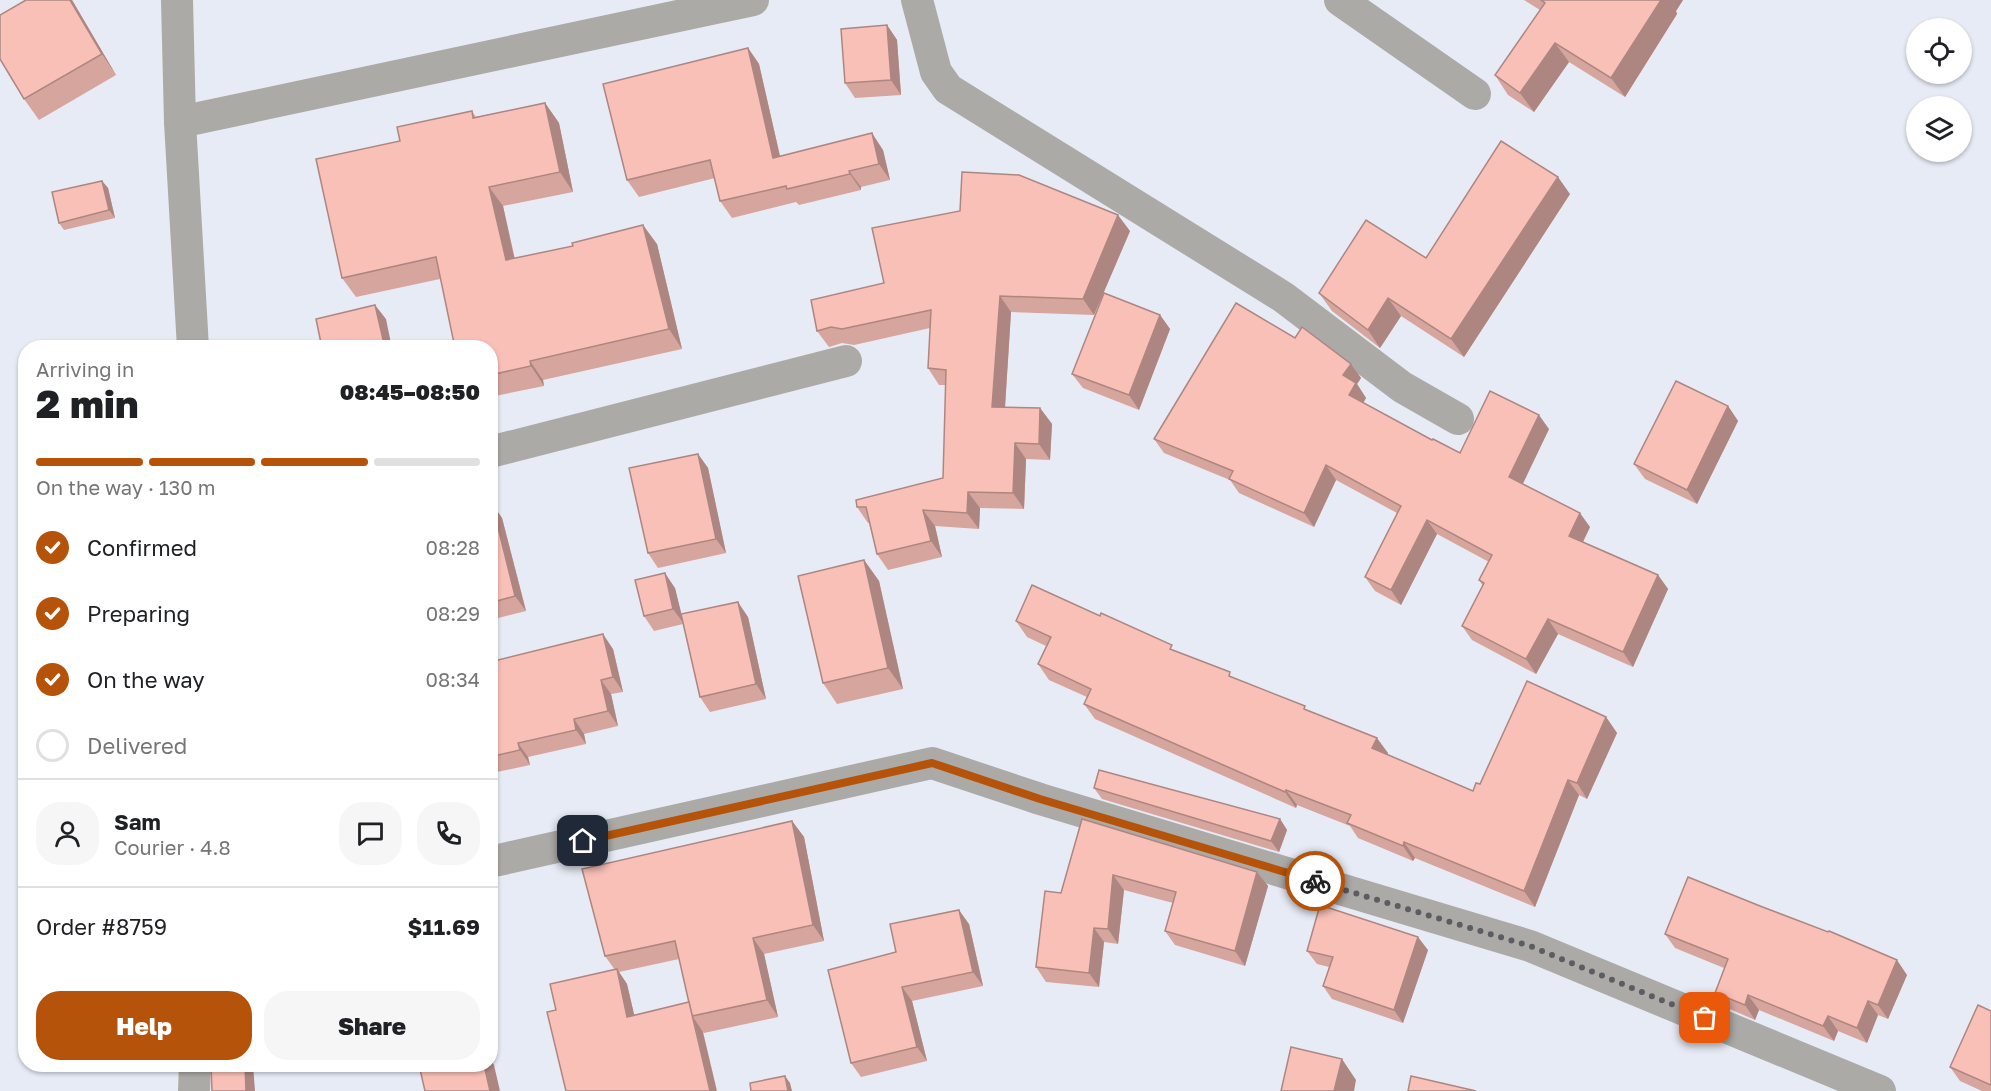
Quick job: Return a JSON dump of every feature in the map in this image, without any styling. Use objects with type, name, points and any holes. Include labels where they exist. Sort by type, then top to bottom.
[{"type":"street","points":[[177,0],[180,122],[193,340]]},
{"type":"street","points":[[180,122],[753,0]]},
{"type":"street","points":[[917,0],[936,72],[948,89],[975,108],[1283,297],[1402,387],[1458,419]]},
{"type":"street","points":[[1340,0],[1475,94]]},
{"type":"street","points":[[498,450],[846,361]]},
{"type":"street","points":[[498,860],[932,763],[1040,799],[1530,946],[1880,1091]]},
{"type":"street","points":[[194,1091],[195,1072]]},
{"type":"building","points":[[26,0],[70,0],[102,54],[24,99],[0,59],[0,15]]},
{"type":"building","points":[[1541,0],[1661,0],[1611,78],[1555,43],[1520,93],[1495,75],[1545,3]]},
{"type":"building","points":[[887,25],[891,80],[845,83],[841,29]]},
{"type":"building","points":[[748,48],[773,158],[872,133],[879,164],[849,171],[850,174],[787,189],[786,186],[720,201],[710,160],[627,180],[603,84]]},
{"type":"building","points":[[545,103],[560,172],[489,187],[506,260],[573,246],[572,243],[643,225],[669,329],[530,361],[531,366],[498,373],[498,340],[453,340],[436,257],[342,278],[316,159],[400,141],[397,127],[472,111],[473,118]]},
{"type":"building","points":[[1501,141],[1558,177],[1451,339],[1388,298],[1368,330],[1319,293],[1366,220],[1426,258]]},
{"type":"building","points":[[962,172],[1019,175],[1118,215],[1083,299],[1000,296],[992,407],[1040,408],[1039,444],[1015,443],[1013,493],[968,492],[967,513],[923,510],[931,541],[877,554],[866,507],[857,507],[856,500],[943,478],[946,370],[928,368],[931,310],[842,329],[831,327],[817,331],[811,300],[884,283],[872,228],[960,211]]},
{"type":"building","points":[[102,181],[109,210],[59,223],[52,192]]},
{"type":"building","points":[[1104,293],[1160,315],[1129,395],[1072,374]]},
{"type":"building","points":[[1236,303],[1295,338],[1302,327],[1351,364],[1343,375],[1356,383],[1349,395],[1460,453],[1490,391],[1539,415],[1509,477],[1580,513],[1569,536],[1658,575],[1623,652],[1548,619],[1526,659],[1462,626],[1484,583],[1479,580],[1492,555],[1427,520],[1391,590],[1365,577],[1401,506],[1326,465],[1304,513],[1229,479],[1233,471],[1154,439]]},
{"type":"building","points":[[375,305],[383,340],[320,340],[316,319]]},
{"type":"building","points":[[1676,381],[1728,406],[1687,490],[1634,464]]},
{"type":"building","points":[[698,454],[716,539],[648,553],[629,468]]},
{"type":"building","points":[[498,527],[515,596],[498,601]]},
{"type":"building","points":[[864,560],[888,668],[823,683],[798,576]]},
{"type":"building","points":[[665,573],[673,609],[644,616],[635,580]]},
{"type":"building","points":[[1032,585],[1172,645],[1170,649],[1230,672],[1229,676],[1377,738],[1372,748],[1473,791],[1476,783],[1480,784],[1527,681],[1606,717],[1577,783],[1568,780],[1524,891],[1404,842],[1403,846],[1347,823],[1351,815],[1286,790],[1285,792],[1084,704],[1091,689],[1038,664],[1051,637],[1016,621]]},
{"type":"building","points":[[738,602],[756,684],[700,697],[681,614]]},
{"type":"building","points":[[603,634],[613,677],[601,680],[608,711],[574,719],[576,730],[518,743],[520,750],[498,755],[498,660]]},
{"type":"building","points":[[1099,770],[1280,819],[1271,841],[1094,788]]},
{"type":"building","points":[[1082,819],[1257,872],[1235,951],[1165,931],[1176,892],[1113,875],[1108,929],[1094,928],[1089,973],[1036,967],[1045,891],[1061,893]]},
{"type":"building","points":[[792,821],[813,925],[753,938],[767,1000],[692,1016],[675,941],[605,956],[582,869]]},
{"type":"building","points":[[1688,877],[1829,931],[1897,960],[1878,1005],[1868,1001],[1857,1028],[1828,1016],[1823,1026],[1748,995],[1745,1005],[1715,993],[1728,959],[1665,934]]},
{"type":"building","points":[[1320,905],[1418,937],[1394,1010],[1323,986],[1333,957],[1307,951]]},
{"type":"building","points":[[959,910],[973,972],[902,987],[917,1047],[851,1063],[828,970],[896,952],[890,924]]},
{"type":"building","points":[[617,969],[627,1017],[689,1002],[710,1091],[566,1091],[547,1012],[556,1010],[550,984]]},
{"type":"building","points":[[1978,1005],[1991,1011],[1991,1085],[1950,1067]]},
{"type":"building","points":[[1291,1047],[1342,1059],[1334,1091],[1281,1091]]},
{"type":"building","points":[[211,1072],[245,1072],[246,1091],[212,1091]]},
{"type":"building","points":[[421,1072],[486,1072],[490,1091],[425,1091]]},
{"type":"building","points":[[785,1076],[788,1091],[751,1091],[750,1083]]},
{"type":"building","points":[[1411,1076],[1476,1091],[1408,1091]]},
{"type":"way so far","points":[[1315,881],[1530,946],[1705,1018]]},
{"type":"route","points":[[583,841],[932,763],[1040,799],[1315,881]]}]
